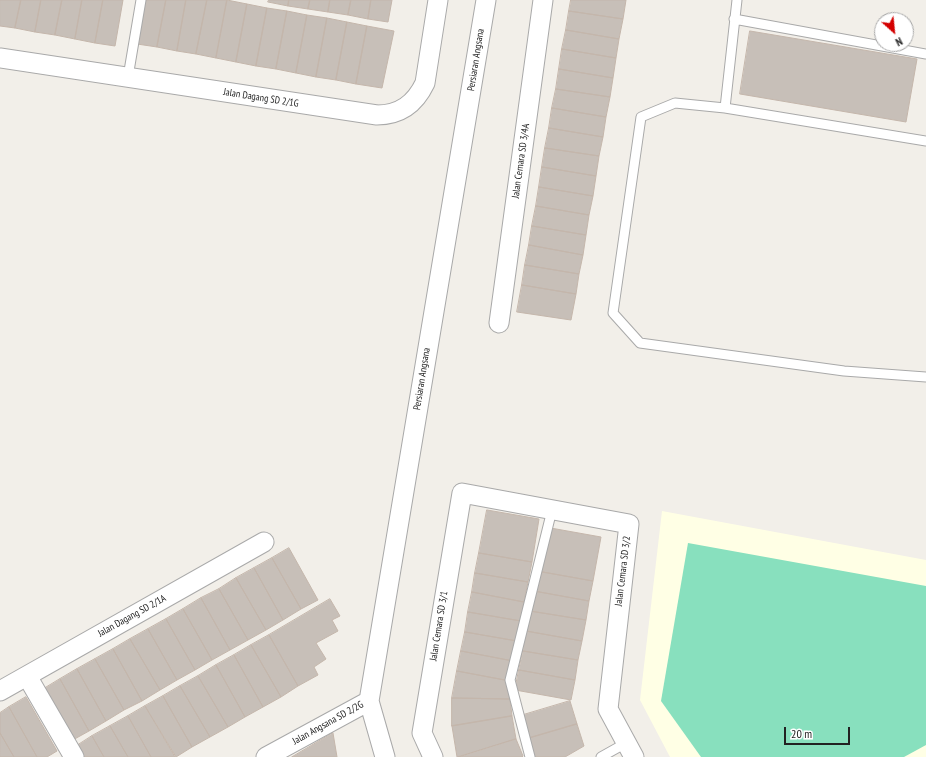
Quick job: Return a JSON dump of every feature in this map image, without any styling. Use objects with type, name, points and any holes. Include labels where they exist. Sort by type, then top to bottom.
[{"type":"street","name":"Jalan Dagang SD 2/1G","points":[[0,58],[377,115],[393,113],[413,102],[419,95],[425,83],[438,0]]},
{"type":"street","name":"Persiaran Angsana","points":[[385,757],[369,701],[486,0]]},
{"type":"street","name":"Jalan Cemara SD 3/4A","points":[[499,323],[543,0]]},
{"type":"street","name":"Jalan Cemara SD 3/2","points":[[462,493],[629,524],[608,709],[630,750]]},
{"type":"street","name":"Jalan Cemara SD 3/1","points":[[433,757],[422,733],[462,493]]},
{"type":"street","name":"Jalan Dagang SD 2/1A","points":[[0,691],[264,542]]},
{"type":"street","points":[[27,676],[74,757]]},
{"type":"street","name":"Jalan Angsana SD 2/2G","points":[[266,757],[369,701]]},
{"type":"lane","points":[[128,77],[141,0]]},
{"type":"lane","points":[[725,108],[736,0]]},
{"type":"lane","points":[[734,19],[926,54]]},
{"type":"lane","points":[[926,142],[725,108],[675,103],[641,118],[613,313],[640,343],[844,371],[926,377]]},
{"type":"lane","points":[[530,757],[510,680],[552,510]]},
{"type":"lane","points":[[601,757],[630,750]]},
{"type":"shaded area","points":[[662,511],[926,560],[926,757],[670,757],[640,700]]},
{"type":"green space","points":[[688,543],[926,586],[926,745],[904,757],[701,757],[661,701]]},
{"type":"building","points":[[0,0],[21,0],[15,28],[0,26]]},
{"type":"building","points":[[21,0],[41,0],[35,32],[15,28]]},
{"type":"building","points":[[41,0],[62,0],[55,35],[35,32]]},
{"type":"building","points":[[62,0],[82,0],[75,39],[55,35]]},
{"type":"building","points":[[82,0],[103,0],[95,43],[75,39]]},
{"type":"building","points":[[103,0],[123,0],[115,46],[95,43]]},
{"type":"building","points":[[145,0],[166,0],[157,47],[137,44]]},
{"type":"building","points":[[166,0],[186,0],[177,51],[157,47]]},
{"type":"building","points":[[186,0],[207,0],[196,54],[177,51]]},
{"type":"building","points":[[207,0],[227,0],[216,58],[196,54]]},
{"type":"building","points":[[227,0],[247,4],[236,62],[216,58]]},
{"type":"building","points":[[269,0],[289,0],[288,6],[268,2]]},
{"type":"building","points":[[289,0],[310,0],[308,9],[288,6]]},
{"type":"building","points":[[310,0],[330,0],[328,12],[308,9]]},
{"type":"building","points":[[330,0],[351,0],[348,15],[328,12]]},
{"type":"building","points":[[351,0],[371,0],[368,19],[348,15]]},
{"type":"building","points":[[371,0],[392,0],[388,22],[368,19]]},
{"type":"building","points":[[571,0],[626,0],[623,19],[569,11]]},
{"type":"building","points":[[247,4],[267,8],[256,66],[236,62]]},
{"type":"building","points":[[267,8],[287,11],[276,69],[256,66]]},
{"type":"building","points":[[287,11],[307,15],[296,73],[276,69]]},
{"type":"building","points":[[569,11],[623,19],[619,39],[566,30]]},
{"type":"building","points":[[307,15],[327,18],[316,77],[296,73]]},
{"type":"building","points":[[327,18],[347,22],[336,80],[316,77]]},
{"type":"building","points":[[347,22],[367,26],[356,84],[336,80]]},
{"type":"building","points":[[367,26],[394,31],[382,88],[356,84]]},
{"type":"building","points":[[566,30],[619,39],[616,58],[562,49]]},
{"type":"building","points":[[750,31],[917,59],[906,122],[740,94]]},
{"type":"building","points":[[562,49],[616,58],[613,78],[559,69]]},
{"type":"building","points":[[559,69],[613,78],[610,97],[556,89]]},
{"type":"building","points":[[556,89],[610,97],[606,117],[552,108]]},
{"type":"building","points":[[552,108],[606,117],[603,137],[549,128]]},
{"type":"building","points":[[549,128],[603,137],[599,156],[545,148]]},
{"type":"building","points":[[545,148],[599,156],[596,176],[542,167]]},
{"type":"building","points":[[542,167],[596,176],[593,196],[539,187]]},
{"type":"building","points":[[539,187],[593,196],[589,215],[536,206]]},
{"type":"building","points":[[536,206],[589,215],[586,235],[532,226]]},
{"type":"building","points":[[532,226],[586,235],[583,255],[529,245]]},
{"type":"building","points":[[529,245],[583,255],[579,274],[525,265]]},
{"type":"building","points":[[525,265],[579,274],[576,294],[522,285]]},
{"type":"building","points":[[522,285],[576,294],[571,320],[517,312]]},
{"type":"building","points":[[487,510],[539,519],[532,562],[479,553]]},
{"type":"building","points":[[545,527],[601,537],[593,581],[537,571]]},
{"type":"building","points":[[289,548],[318,600],[301,609],[272,558]]},
{"type":"building","points":[[479,553],[532,562],[528,582],[475,573]]},
{"type":"building","points":[[272,558],[301,609],[283,620],[254,568]]},
{"type":"building","points":[[254,568],[283,620],[266,630],[236,578]]},
{"type":"building","points":[[537,571],[593,581],[589,601],[534,591]]},
{"type":"building","points":[[475,573],[528,582],[524,602],[472,592]]},
{"type":"building","points":[[236,578],[266,630],[248,640],[219,589]]},
{"type":"building","points":[[219,589],[248,640],[230,650],[201,598]]},
{"type":"building","points":[[534,591],[589,601],[586,620],[530,611]]},
{"type":"building","points":[[472,592],[524,602],[521,621],[468,612]]},
{"type":"building","points":[[201,598],[230,650],[212,660],[183,609]]},
{"type":"building","points":[[330,599],[340,616],[332,620],[338,631],[316,643],[326,659],[314,667],[318,675],[298,686],[269,635]]},
{"type":"building","points":[[183,609],[212,660],[195,670],[166,619]]},
{"type":"building","points":[[530,611],[586,620],[582,641],[526,631]]},
{"type":"building","points":[[468,612],[521,621],[517,641],[465,632]]},
{"type":"building","points":[[166,619],[195,670],[177,680],[148,629]]},
{"type":"building","points":[[148,629],[177,680],[160,690],[130,639]]},
{"type":"building","points":[[526,631],[582,641],[578,660],[523,651]]},
{"type":"building","points":[[465,632],[517,641],[513,661],[461,651]]},
{"type":"building","points":[[269,635],[298,686],[281,697],[251,645]]},
{"type":"building","points":[[130,639],[160,690],[142,701],[113,649]]},
{"type":"building","points":[[251,645],[281,697],[263,707],[234,655]]},
{"type":"building","points":[[113,649],[142,701],[124,710],[95,659]]},
{"type":"building","points":[[461,651],[513,661],[510,681],[457,671]]},
{"type":"building","points":[[523,651],[578,660],[575,680],[519,670]]},
{"type":"building","points":[[234,655],[263,707],[245,717],[216,665]]},
{"type":"building","points":[[95,659],[124,710],[106,721],[77,669]]},
{"type":"building","points":[[216,665],[245,717],[228,727],[198,676]]},
{"type":"building","points":[[77,669],[106,721],[89,731],[60,679]]},
{"type":"building","points":[[519,670],[575,680],[571,700],[515,690]]},
{"type":"building","points":[[457,671],[510,681],[510,699],[452,698]]},
{"type":"building","points":[[198,676],[228,727],[210,737],[180,686]]},
{"type":"building","points":[[60,679],[89,731],[71,741],[42,690]]},
{"type":"building","points":[[180,686],[210,737],[192,747],[163,696]]},
{"type":"building","points":[[163,696],[192,747],[176,757],[145,706]]},
{"type":"building","points":[[26,697],[57,751],[47,757],[37,757],[9,707]]},
{"type":"building","points":[[452,698],[510,699],[512,716],[452,726]]},
{"type":"building","points":[[570,701],[577,724],[526,739],[520,716]]},
{"type":"building","points":[[145,706],[175,757],[151,757],[128,716]]},
{"type":"building","points":[[9,707],[37,757],[14,757],[0,733],[0,713]]},
{"type":"building","points":[[128,716],[151,757],[128,757],[110,726]]},
{"type":"building","points":[[512,716],[516,739],[457,757],[452,726]]},
{"type":"building","points":[[577,724],[584,746],[565,757],[532,757],[526,739]]},
{"type":"building","points":[[110,726],[128,757],[104,757],[92,736]]},
{"type":"building","points":[[0,733],[14,757],[0,757]]},
{"type":"building","points":[[333,733],[337,757],[292,757]]},
{"type":"building","points":[[92,736],[104,757],[81,757],[75,747]]},
{"type":"building","points":[[516,739],[523,756],[522,757],[459,757]]}]
